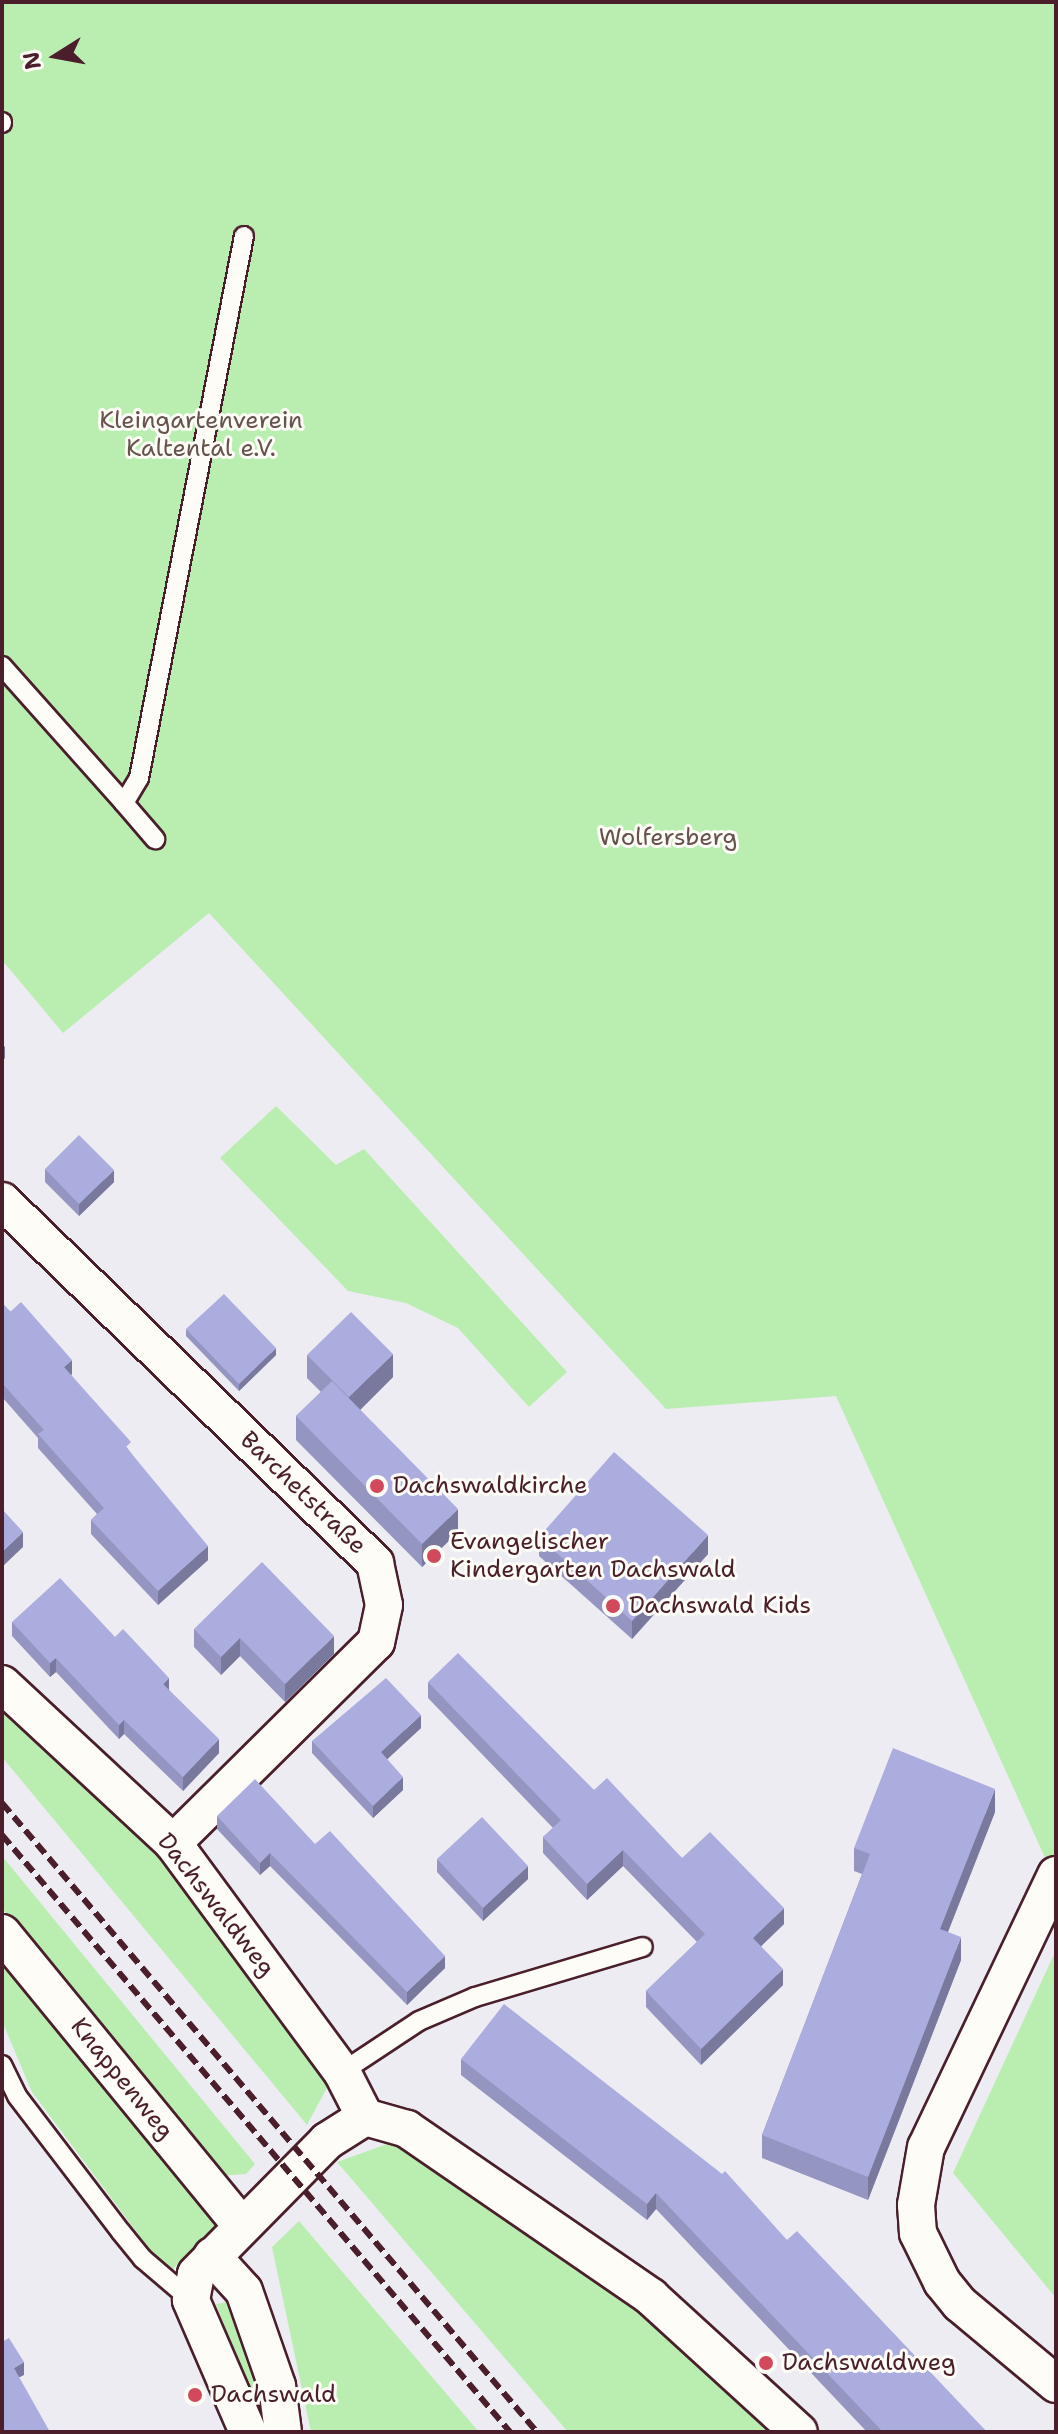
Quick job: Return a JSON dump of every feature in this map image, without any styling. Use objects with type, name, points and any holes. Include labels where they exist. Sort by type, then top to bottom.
[{"type":"street","name":"Barchetstraße","points":[[2,1201],[375,1563],[384,1605],[376,1642],[173,1843]]},
{"type":"street","name":"Dachswaldweg","points":[[2,1684],[173,1843],[342,2072],[365,2117]]},
{"type":"street","points":[[1053,2374],[991,2331],[942,2282],[918,2233],[916,2205],[926,2147],[1056,1875]]},
{"type":"street","name":"Knappenweg","points":[[2,1933],[241,2225]]},
{"type":"street","points":[[248,2432],[191,2300],[196,2274],[327,2141],[365,2117],[407,2129],[651,2297],[799,2432]]},
{"type":"street","points":[[212,2256],[244,2291],[277,2386],[283,2432]]},
{"type":"lane","points":[[124,803],[139,778],[244,236]]},
{"type":"lane","points":[[2,666],[155,839]]},
{"type":"lane","points":[[342,2072],[419,2021],[475,1997],[643,1947]]},
{"type":"lane","points":[[2,2065],[17,2096],[121,2232],[191,2300]]},
{"type":"green space","name":"Wolfersberg","points":[[2,2],[1056,2],[1056,1882],[836,1396],[666,1409],[209,913],[63,1033],[2,960]]},
{"type":"green space","points":[[276,1106],[336,1165],[364,1149],[567,1372],[529,1407],[458,1328],[406,1303],[348,1291],[220,1158]]},
{"type":"green space","points":[[2,1694],[163,1847],[329,2084],[307,2125],[2,1757]]},
{"type":"green space","points":[[2,1856],[255,2164],[246,2174],[216,2176],[2,1908]]},
{"type":"green space","points":[[2,1943],[217,2224],[168,2274],[32,2092],[2,2021]]},
{"type":"green space","points":[[1056,1950],[1056,2298],[953,2173]]},
{"type":"green space","points":[[390,2143],[421,2156],[651,2322],[775,2432],[568,2432],[337,2162]]},
{"type":"green space","points":[[299,2221],[479,2432],[311,2432],[272,2247]]},
{"type":"green space","points":[[238,2300],[273,2426],[264,2428],[216,2304]]},
{"type":"building","points":[[79,1135],[114,1170],[79,1204],[45,1169]]},
{"type":"building","points":[[224,1294],[276,1348],[239,1384],[186,1329]]},
{"type":"building","points":[[21,1302],[72,1360],[64,1367],[131,1442],[126,1447],[208,1546],[158,1591],[91,1520],[104,1508],[38,1434],[44,1430],[2,1383],[2,1303],[10,1312]]},
{"type":"building","points":[[351,1312],[393,1354],[349,1397],[307,1355]]},
{"type":"building","points":[[332,1381],[458,1509],[422,1544],[296,1416]]},
{"type":"building","points":[[614,1452],[708,1535],[632,1621],[539,1537]]},
{"type":"building","points":[[2,1509],[23,1532],[2,1552]]},
{"type":"building","points":[[262,1562],[334,1636],[285,1684],[240,1638],[221,1657],[194,1629]]},
{"type":"building","points":[[60,1578],[115,1637],[123,1629],[169,1678],[163,1684],[219,1739],[183,1777],[124,1720],[119,1725],[56,1658],[50,1663],[12,1622]]},
{"type":"building","points":[[458,1653],[594,1790],[607,1778],[682,1858],[710,1832],[784,1908],[753,1938],[783,1969],[701,2049],[646,1991],[705,1934],[623,1850],[587,1884],[543,1837],[561,1820],[428,1682]]},
{"type":"building","points":[[386,1678],[421,1715],[381,1752],[403,1777],[373,1806],[312,1741]]},
{"type":"building","points":[[893,1748],[995,1789],[940,1929],[961,1937],[868,2177],[762,2135],[870,1854],[854,1848]]},
{"type":"building","points":[[255,1779],[315,1844],[330,1831],[445,1956],[407,1992],[270,1853],[260,1863],[217,1816]]},
{"type":"building","points":[[482,1817],[528,1866],[483,1908],[437,1859]]},
{"type":"building","points":[[504,2004],[722,2174],[725,2171],[787,2240],[797,2231],[987,2432],[883,2432],[656,2193],[647,2204],[461,2059]]},
{"type":"building","points":[[9,2338],[24,2362],[14,2368],[50,2432],[2,2432],[2,2342]]},
{"type":"railway","points":[[2,1803],[537,2432]]},
{"type":"railway","points":[[2,1835],[510,2432]]},
{"type":"place","name":"Dachswaldkirche","points":[[377,1486]]},
{"type":"place","name":"Evangelischer Kindergarten Dachswald","points":[[434,1556]]},
{"type":"place","name":"Dachswald Kids","points":[[613,1606]]},
{"type":"place","name":"Dachswaldweg","points":[[766,2363]]},
{"type":"place","name":"Dachswald","points":[[195,2395]]},
{"type":"park label","name":"Kleingartenverein Kaltental e.V.","points":[[201,435]]}]
